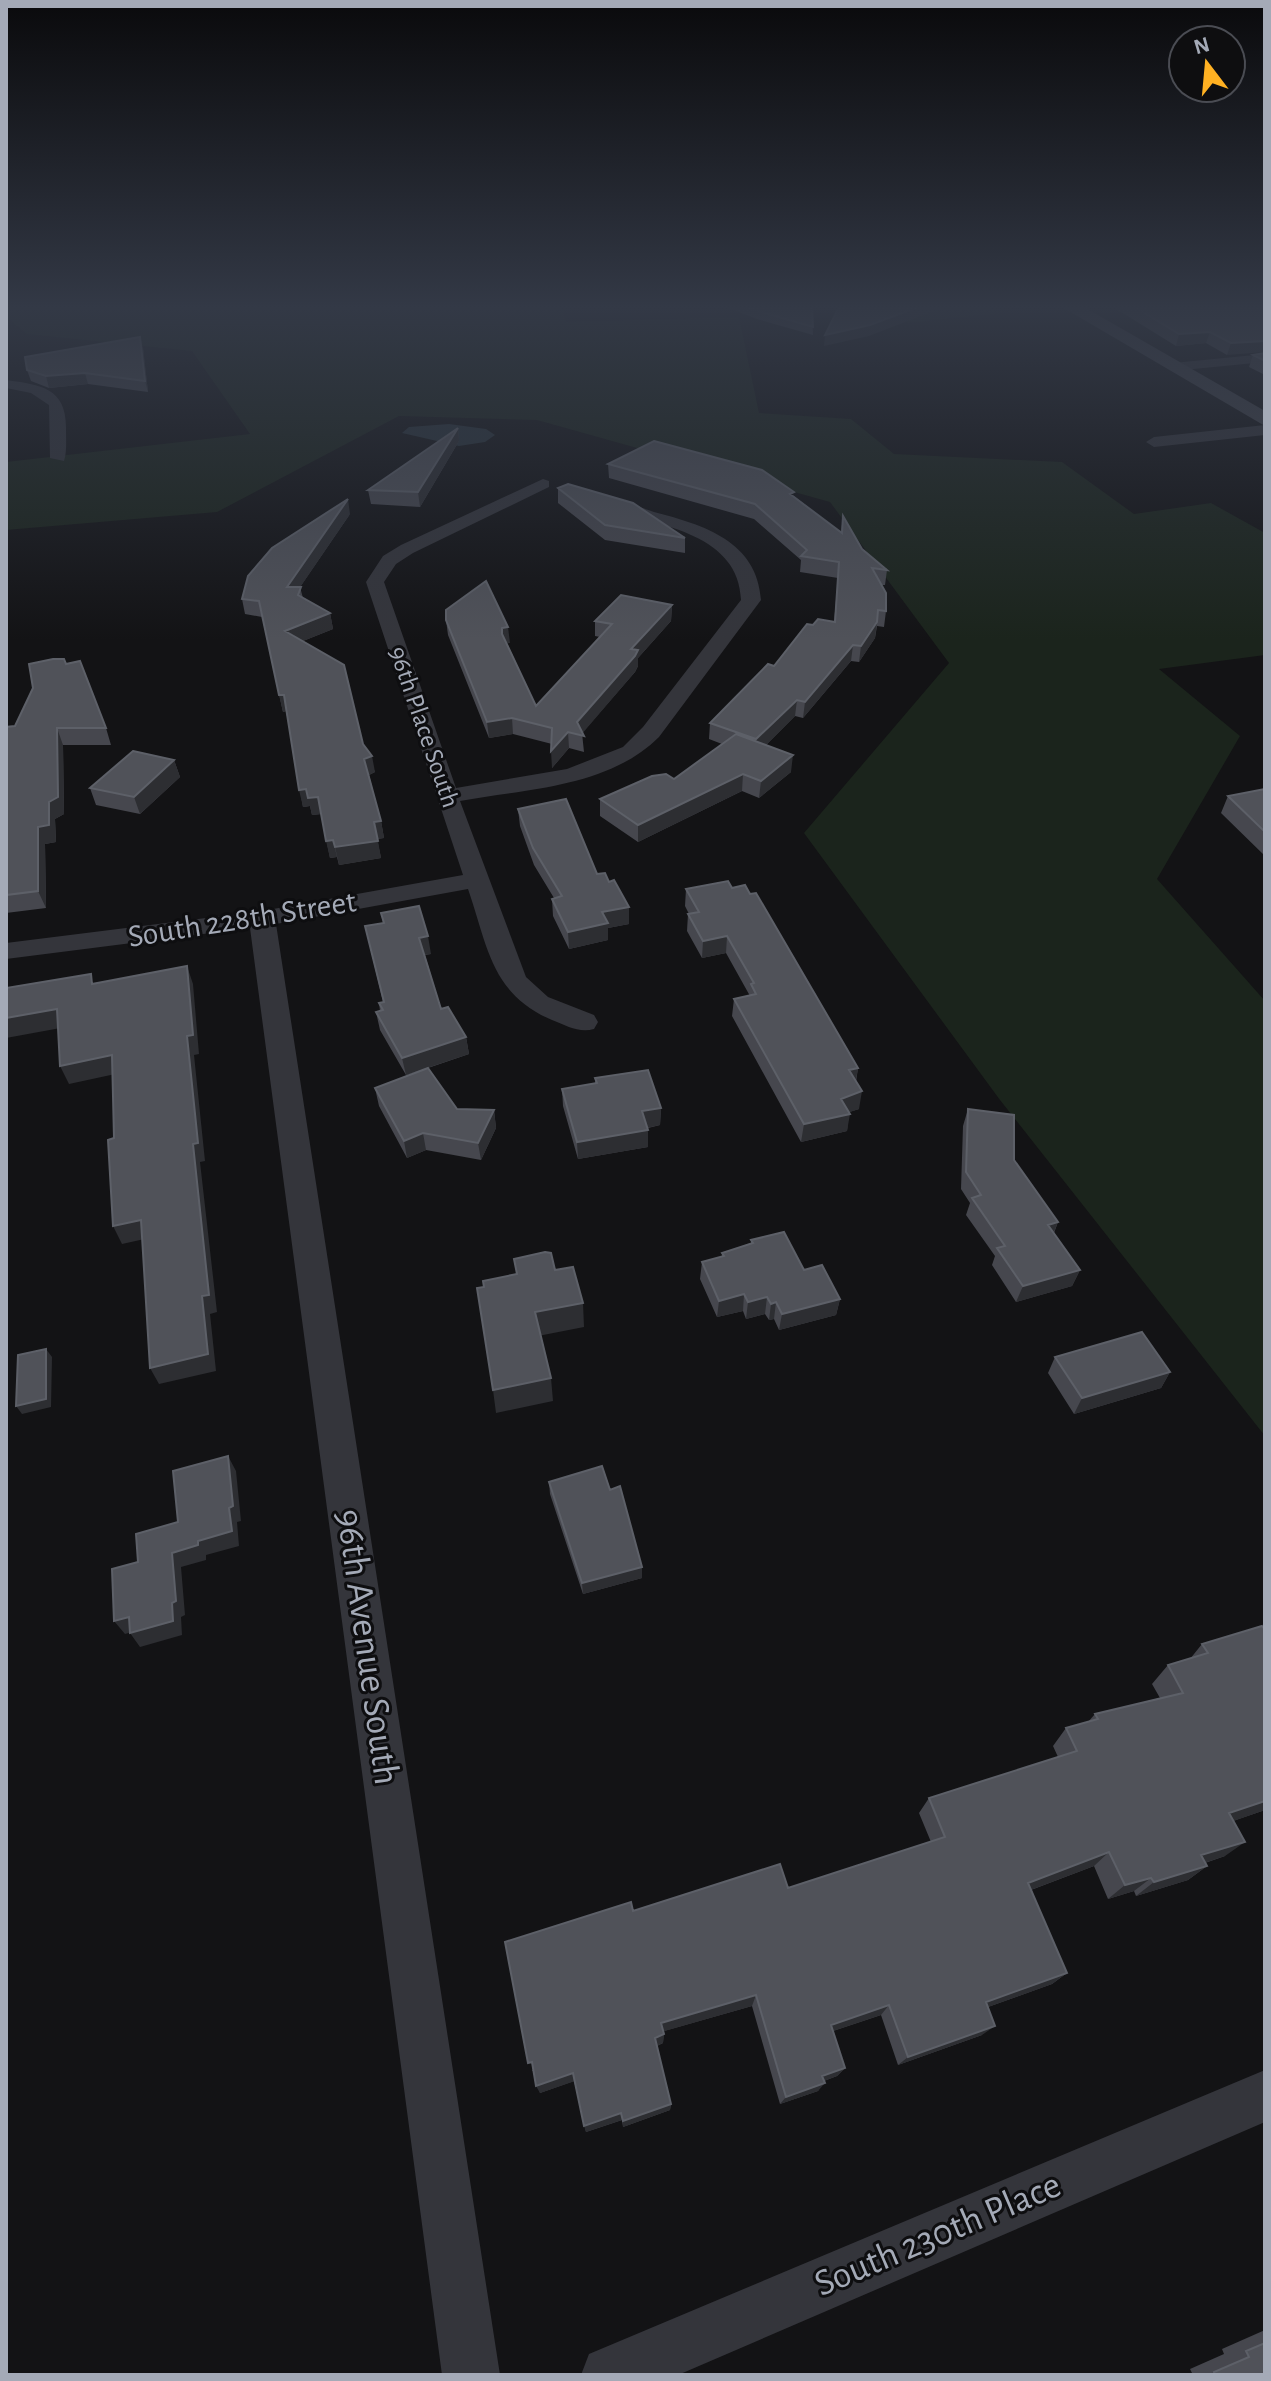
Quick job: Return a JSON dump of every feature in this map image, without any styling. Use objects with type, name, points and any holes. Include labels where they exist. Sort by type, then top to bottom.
[{"type":"street","points":[[58,458],[59,418]]},
{"type":"street","points":[[1154,442],[1265,430]]},
{"type":"street","name":"96th Place South","points":[[520,476],[550,486],[407,549],[389,560],[375,582],[447,796],[514,981],[538,1003],[584,1022]]},
{"type":"street","points":[[447,796],[572,775],[631,752],[651,732],[751,600],[753,584],[747,569],[720,544],[699,532],[599,501]]},
{"type":"street","name":"South 228th Street","points":[[6,951],[262,919],[477,880]]},
{"type":"street","name":"96th Avenue South","points":[[262,919],[471,2375]]},
{"type":"street","name":"South 230th Place","points":[[610,2375],[1265,2096]]},
{"type":"shaded area","points":[[239,418],[395,418],[217,512],[6,530],[6,462],[250,434]]},
{"type":"shaded area","points":[[472,418],[851,419],[894,454],[1062,462],[1134,514],[1211,503],[1265,533],[1265,655],[1159,669],[1240,736],[1157,879],[1265,1001],[1265,1436],[1000,1100],[804,833],[949,663],[830,502],[537,420]]},
{"type":"shaded area","points":[[449,424],[486,429],[495,435],[485,442],[459,446],[402,433],[409,427]]},
{"type":"building","points":[[458,428],[418,492],[368,490]]},
{"type":"building","points":[[654,441],[762,470],[794,492],[790,494],[842,533],[843,516],[862,549],[887,570],[872,568],[886,593],[886,611],[878,610],[877,622],[861,646],[853,645],[805,702],[797,700],[756,739],[710,723],[768,664],[774,666],[807,624],[813,625],[818,619],[835,622],[839,562],[801,556],[807,550],[755,504],[608,464]]},
{"type":"building","points":[[568,484],[633,503],[685,538],[605,525],[558,488]]},
{"type":"building","points":[[348,499],[287,587],[301,587],[298,595],[330,613],[285,631],[344,665],[363,744],[372,756],[364,759],[381,821],[374,822],[378,841],[335,847],[333,840],[326,841],[318,797],[308,798],[306,789],[299,790],[284,695],[279,695],[259,601],[242,599],[248,576],[272,548]]},
{"type":"building","points":[[486,581],[508,627],[502,628],[502,634],[536,706],[612,624],[595,621],[621,595],[672,605],[631,649],[638,650],[635,656],[577,722],[584,736],[568,732],[551,751],[552,728],[512,718],[487,722],[446,620],[446,610]]},
{"type":"building","points":[[64,659],[66,664],[80,661],[106,728],[57,728],[58,797],[49,802],[49,825],[38,827],[38,891],[6,895],[6,727],[15,726],[33,688],[29,664]]},
{"type":"building","points":[[736,734],[793,755],[761,781],[743,774],[638,825],[600,799],[652,776],[666,774],[674,779]]},
{"type":"building","points":[[133,751],[174,760],[134,797],[90,788]]},
{"type":"building","points":[[1265,789],[1265,832],[1228,796]]},
{"type":"building","points":[[566,799],[597,874],[605,873],[609,882],[614,880],[629,907],[602,912],[608,923],[568,932],[552,899],[562,896],[533,848],[518,809]]},
{"type":"building","points":[[728,881],[732,888],[745,885],[750,894],[756,893],[858,1068],[849,1070],[862,1091],[841,1099],[850,1114],[804,1124],[734,999],[756,994],[751,984],[754,983],[727,936],[703,941],[688,914],[699,912],[686,889]]},
{"type":"building","points":[[419,906],[428,936],[419,938],[441,1009],[448,1007],[466,1037],[402,1058],[376,1012],[383,1010],[379,1003],[384,1002],[365,926],[384,923],[381,913]]},
{"type":"building","points":[[187,966],[193,1035],[187,1036],[198,1143],[193,1144],[209,1295],[202,1296],[208,1354],[150,1368],[141,1220],[113,1226],[108,1140],[114,1138],[112,1055],[60,1066],[57,1009],[6,1018],[6,988],[91,974],[92,984]]},
{"type":"building","points":[[428,1068],[457,1109],[494,1110],[478,1143],[423,1133],[404,1141],[375,1088]]},
{"type":"building","points":[[648,1070],[661,1108],[642,1111],[648,1130],[577,1142],[562,1089],[597,1083],[595,1078]]},
{"type":"building","points":[[968,1109],[1014,1115],[1014,1160],[1058,1222],[1048,1225],[1080,1270],[1023,1286],[997,1248],[1005,1246],[972,1198],[981,1195],[966,1172]]},
{"type":"building","points":[[784,1232],[804,1270],[822,1265],[840,1299],[782,1314],[776,1302],[771,1304],[767,1297],[748,1302],[744,1294],[719,1301],[702,1262],[753,1243],[751,1240]]},
{"type":"building","points":[[551,1253],[555,1270],[573,1267],[583,1303],[535,1312],[551,1378],[493,1390],[477,1288],[484,1287],[483,1281],[517,1274],[514,1259]]},
{"type":"building","points":[[1142,1332],[1170,1372],[1082,1398],[1055,1357]]},
{"type":"building","points":[[46,1349],[46,1399],[16,1406],[18,1355]]},
{"type":"building","points":[[228,1456],[232,1531],[172,1553],[176,1601],[172,1603],[173,1621],[130,1633],[129,1617],[114,1621],[112,1569],[138,1562],[136,1534],[178,1522],[173,1471]]},
{"type":"building","points":[[602,1466],[610,1490],[620,1486],[642,1567],[582,1583],[549,1482]]},
{"type":"building","points":[[1262,1626],[1265,1630],[1265,1801],[1229,1813],[1245,1842],[1201,1855],[1207,1866],[1154,1882],[1151,1878],[1125,1885],[1109,1852],[1028,1883],[1067,1973],[986,2002],[995,2026],[908,2057],[889,2005],[831,2025],[845,2068],[822,2076],[825,2083],[786,2097],[756,1995],[661,2023],[664,2034],[655,2038],[671,2104],[623,2121],[621,2113],[584,2126],[573,2073],[536,2086],[532,2062],[528,2063],[505,1942],[631,1902],[633,1911],[780,1864],[788,1888],[945,1837],[929,1798],[1077,1751],[1066,1728],[1098,1719],[1095,1714],[1183,1693],[1168,1665],[1208,1653],[1202,1644]]},
{"type":"building","points":[[1265,2343],[1265,2375],[1215,2375],[1214,2372],[1249,2357],[1246,2351]]}]
